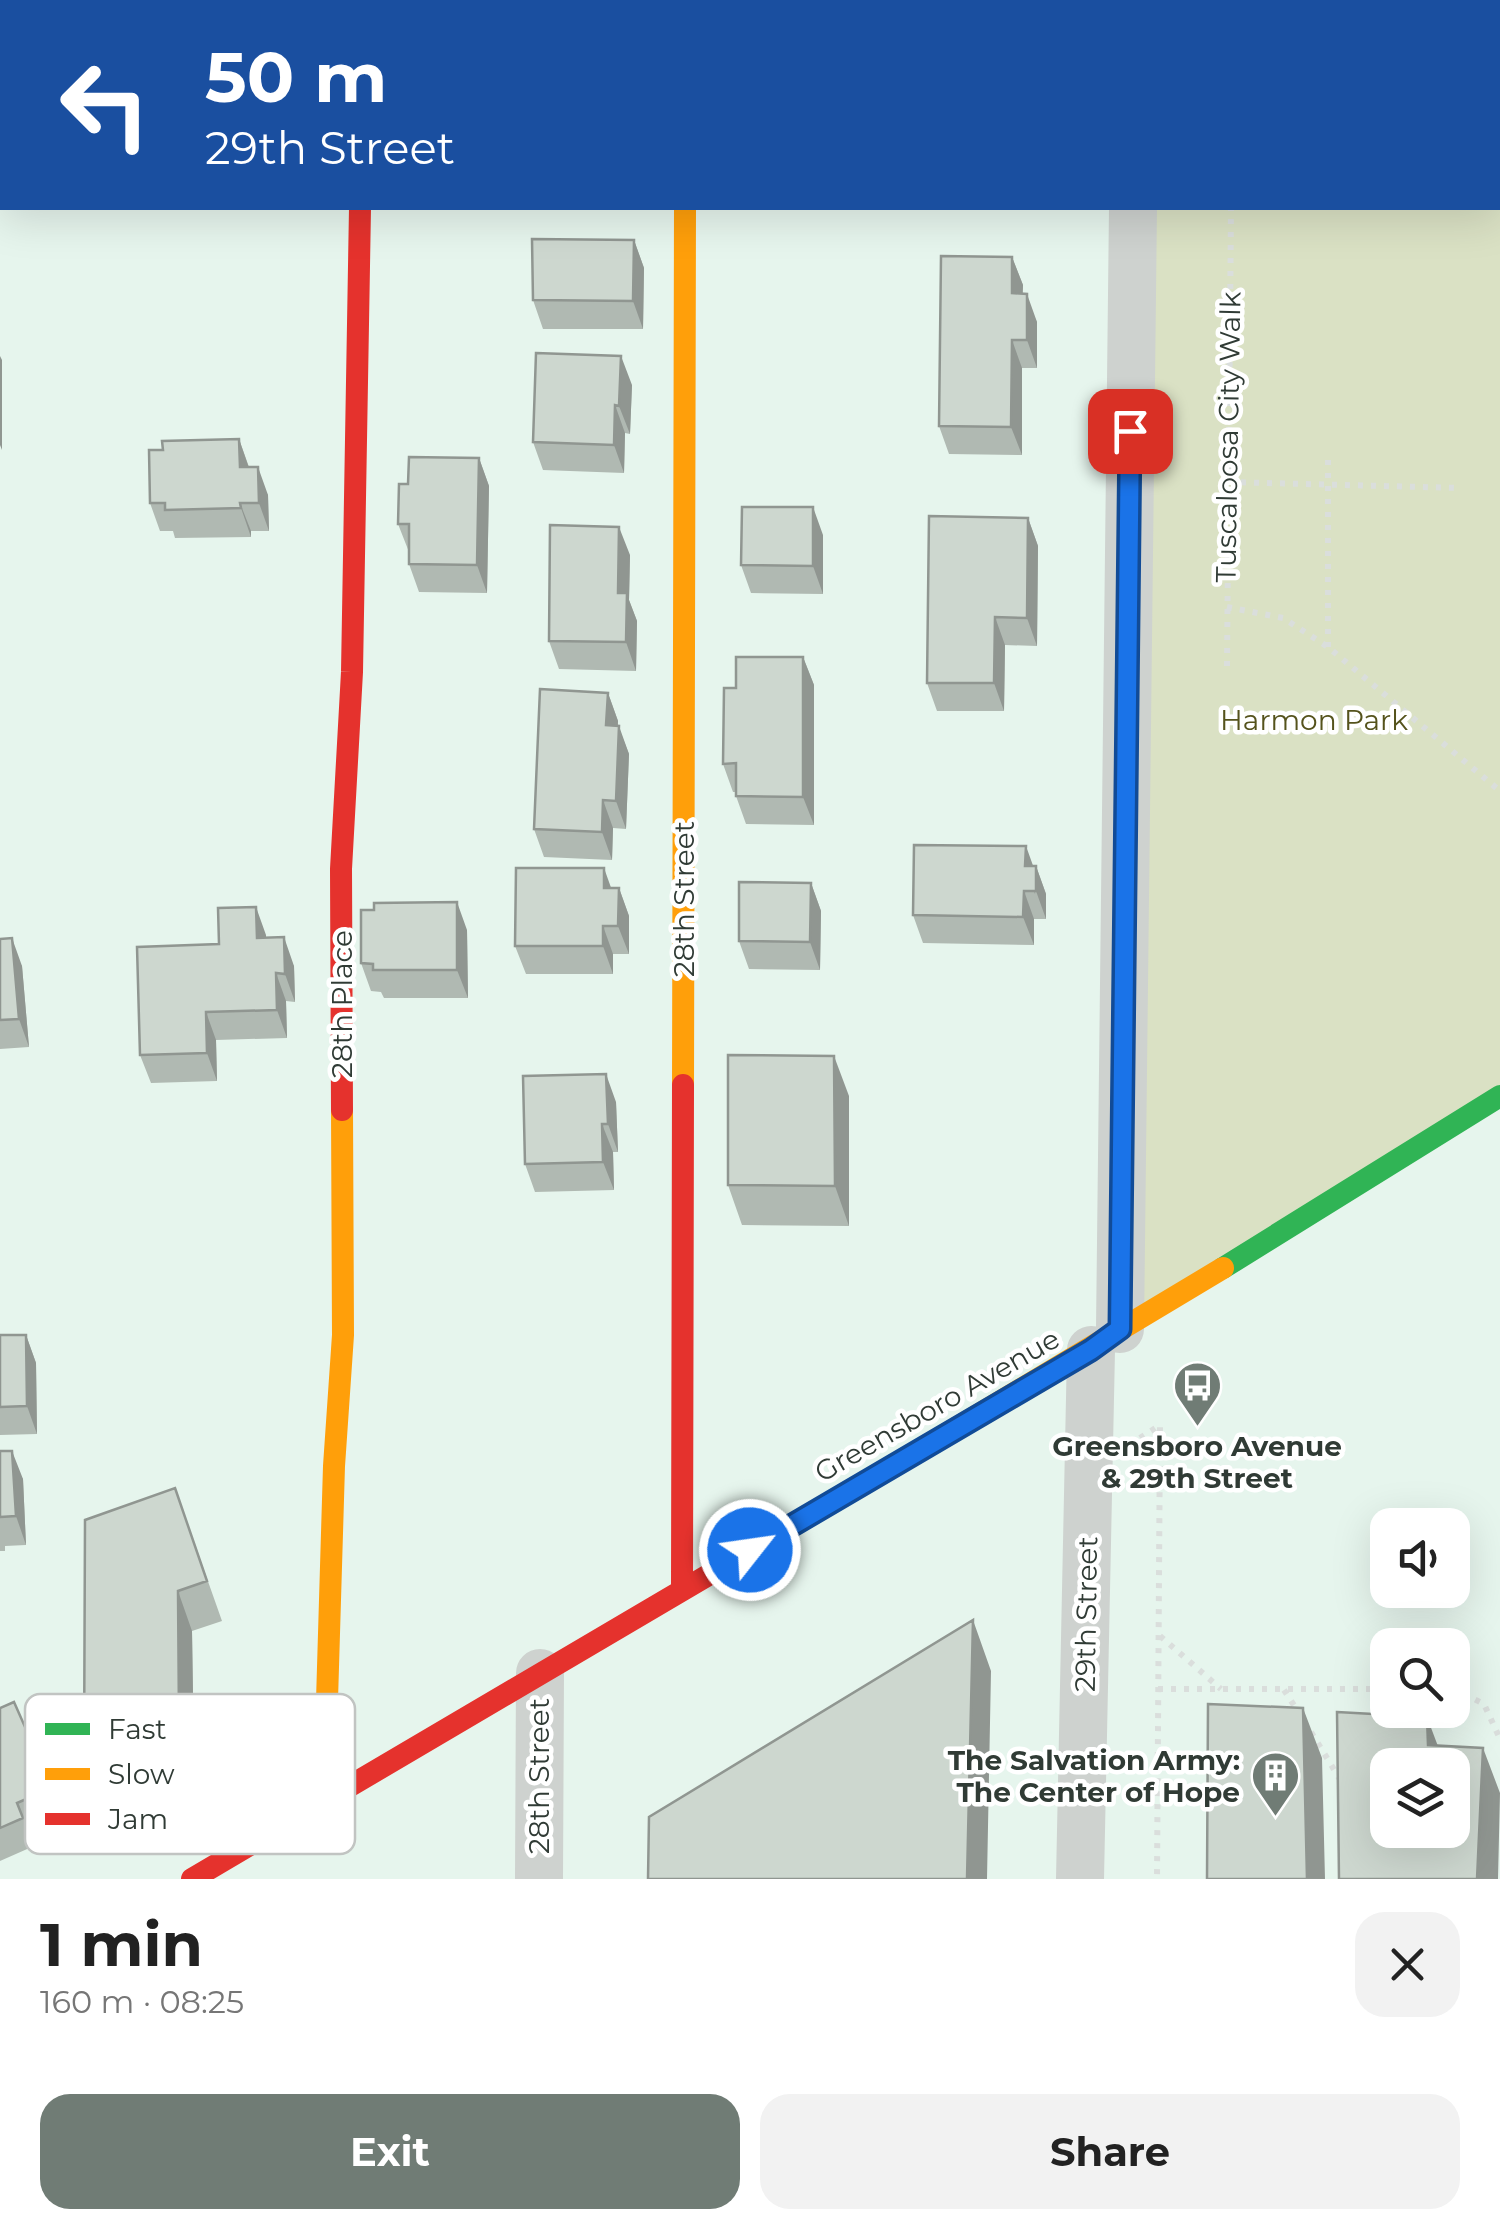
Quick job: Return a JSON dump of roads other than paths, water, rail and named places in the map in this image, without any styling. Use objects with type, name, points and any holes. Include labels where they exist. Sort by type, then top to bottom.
[{"type":"street","name":"28th Place","points":[[327,1694],[334,1466],[343,1334],[341,870],[352,672],[360,210]]},
{"type":"street","name":"28th Street","points":[[682,1590],[686,210]]},
{"type":"street","name":"29th Street","points":[[1080,1879],[1088,1474],[1106,1339],[1132,210]]},
{"type":"street","name":"Greensboro Avenue","points":[[355,1783],[1106,1339],[1500,1096]]},
{"type":"street","name":"28th Street","points":[[539,1879],[540,1673]]},
{"type":"street","name":"Greensboro Avenue","points":[[192,1879],[234,1854]]},
{"type":"place","name":"Greensboro Avenue & 29th Street","points":[[1197,1428]]},
{"type":"place","name":"The Salvation Army: The Center of Hope","points":[[1275,1818]]},
{"type":"park label","name":"Harmon Park","points":[[1314,720]]}]
